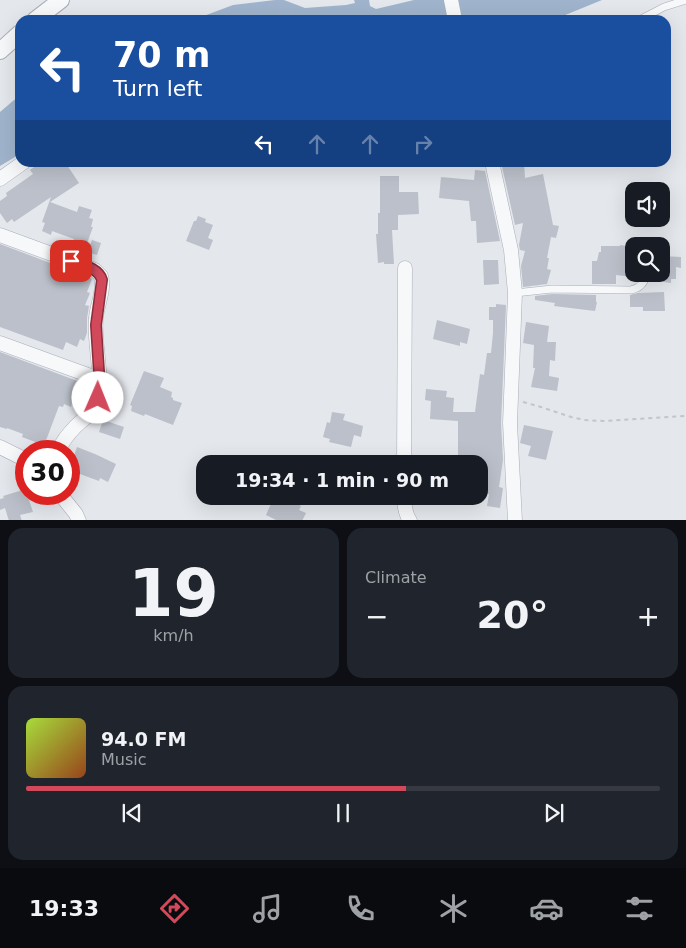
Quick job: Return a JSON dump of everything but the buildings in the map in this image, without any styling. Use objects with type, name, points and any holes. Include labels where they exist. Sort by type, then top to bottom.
[{"type":"street","points":[[42,15],[61,0]]},
{"type":"street","points":[[451,0],[454,15]]},
{"type":"street","points":[[0,51],[15,38]]},
{"type":"street","points":[[0,179],[17,167]]},
{"type":"street","points":[[493,167],[511,250],[515,293],[511,399],[511,447],[515,520]]},
{"type":"street","points":[[0,236],[95,270],[101,276],[102,285],[96,325],[99,394],[90,414],[71,431],[65,440]]},
{"type":"street","points":[[404,455],[405,268]]},
{"type":"street","points":[[0,343],[99,379]]},
{"type":"street","points":[[0,448],[15,455]]},
{"type":"street","points":[[69,505],[78,520]]},
{"type":"street","points":[[404,505],[406,515],[410,520]]},
{"type":"lane","points":[[649,15],[664,7],[686,0]]},
{"type":"lane","points":[[515,293],[552,288],[631,290],[643,282]]},
{"type":"path","points":[[511,399],[585,420],[603,421],[686,416]]},
{"type":"water","points":[[284,0],[305,8],[346,5],[355,3],[354,0],[369,0],[370,6],[376,9],[414,0],[602,0],[565,15],[206,15],[233,5]]},
{"type":"water","points":[[15,99],[15,157],[0,166],[0,112]]},
{"type":"route","points":[[71,261],[95,270],[102,280],[96,325],[100,388],[98,398]]}]
